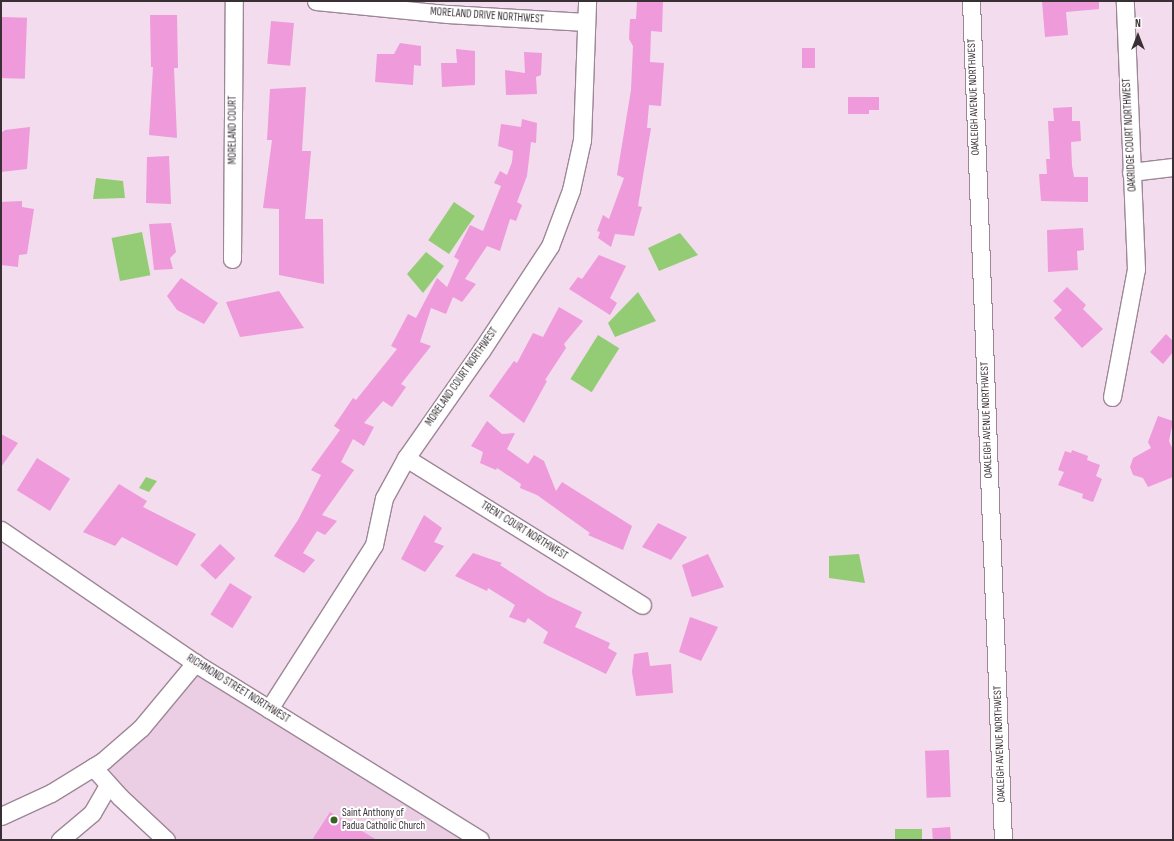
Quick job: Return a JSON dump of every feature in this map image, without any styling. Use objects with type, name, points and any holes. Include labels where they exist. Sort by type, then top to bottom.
[{"type":"street","name":"MORELAND COURT","points":[[232,259],[234,1]]},
{"type":"street","name":"MORELAND DRIVE NORTHWEST","points":[[316,1],[447,14],[586,22]]},
{"type":"street","name":"MORELAND COURT NORTHWEST","points":[[269,709],[374,545],[384,498],[406,458],[481,351],[550,246],[571,190],[582,140],[587,1]]},
{"type":"street","name":"OAKLEIGH AVENUE NORTHWEST","points":[[971,1],[1003,840]]},
{"type":"street","name":"OAKRIDGE COURT NORTHWEST","points":[[1112,397],[1136,270],[1125,1]]},
{"type":"street","points":[[1132,172],[1173,167]]},
{"type":"street","name":"TRENT COURT NORTHWEST","points":[[406,458],[642,605]]},
{"type":"street","name":"RICHMOND STREET NORTHWEST","points":[[1,530],[195,663],[480,840]]},
{"type":"street","points":[[1,816],[51,793],[93,767],[141,728],[195,663]]},
{"type":"street","points":[[93,767],[108,785],[166,840]]},
{"type":"street","points":[[60,840],[92,813],[108,785]]},
{"type":"shaded area","points":[[96,178],[123,181],[125,198],[93,199]]},
{"type":"shaded area","points":[[454,202],[475,216],[449,254],[428,240]]},
{"type":"shaded area","points":[[142,232],[150,275],[120,281],[112,238]]},
{"type":"shaded area","points":[[680,233],[698,255],[659,271],[648,248]]},
{"type":"shaded area","points":[[426,252],[444,266],[423,293],[407,274]]},
{"type":"shaded area","points":[[638,292],[656,321],[615,337],[608,323]]},
{"type":"shaded area","points":[[598,335],[619,348],[592,392],[570,379]]},
{"type":"shaded area","points":[[146,477],[157,481],[149,492],[139,488]]},
{"type":"shaded area","points":[[859,554],[865,583],[829,578],[829,556]]},
{"type":"shaded area","points":[[195,663],[480,840],[151,840],[150,823],[103,761]]},
{"type":"shaded area","points":[[895,829],[922,829],[922,840],[895,840]]},
{"type":"building","points":[[637,1],[663,1],[662,32],[651,31],[650,62],[664,63],[661,106],[649,105],[647,128],[651,128],[638,206],[642,207],[634,236],[615,234],[611,247],[598,238],[600,232],[597,231],[603,215],[609,219],[624,178],[617,175],[631,90],[633,46],[629,39],[630,19],[636,19]]},
{"type":"building","points":[[1042,1],[1099,1],[1099,9],[1066,12],[1068,35],[1045,37]]},
{"type":"building","points":[[150,15],[177,15],[178,68],[174,68],[177,138],[149,135],[153,67],[151,67]]},
{"type":"building","points":[[2,17],[27,18],[25,79],[1,78]]},
{"type":"building","points":[[271,21],[294,23],[290,66],[267,64]]},
{"type":"building","points":[[400,43],[421,46],[421,66],[414,65],[413,85],[375,82],[377,54],[394,54]]},
{"type":"building","points":[[802,48],[815,48],[815,68],[802,68]]},
{"type":"building","points":[[456,49],[475,51],[475,85],[442,87],[441,63],[457,63]]},
{"type":"building","points":[[524,52],[542,53],[541,75],[536,77],[537,94],[506,95],[505,70],[525,73]]},
{"type":"building","points":[[306,87],[302,151],[311,151],[305,219],[323,219],[324,284],[279,275],[279,209],[263,208],[272,140],[267,140],[270,89]]},
{"type":"building","points":[[848,97],[879,97],[879,110],[869,110],[869,114],[848,114]]},
{"type":"building","points":[[1072,107],[1072,121],[1080,121],[1081,141],[1071,142],[1072,166],[1074,177],[1088,177],[1088,202],[1041,201],[1039,174],[1047,174],[1046,159],[1050,159],[1048,121],[1054,121],[1053,108]]},
{"type":"building","points":[[522,119],[537,123],[536,143],[531,142],[527,176],[517,202],[522,205],[516,221],[510,219],[500,251],[487,246],[465,279],[476,284],[462,302],[453,297],[446,314],[431,308],[420,342],[431,346],[401,384],[406,387],[392,407],[383,401],[364,423],[374,427],[364,446],[353,439],[341,462],[354,470],[322,515],[337,521],[325,535],[317,531],[303,553],[315,560],[304,573],[274,556],[298,520],[321,475],[311,470],[340,430],[334,426],[353,398],[356,400],[397,349],[391,346],[408,314],[416,318],[437,278],[447,287],[459,260],[454,257],[470,225],[483,231],[501,186],[494,183],[500,171],[507,175],[512,162],[513,151],[498,146],[501,124],[521,127]]},
{"type":"building","points":[[30,127],[27,169],[1,172],[1,133],[5,130]]},
{"type":"building","points":[[169,156],[171,204],[146,203],[147,157]]},
{"type":"building","points":[[22,201],[22,207],[34,209],[27,254],[19,255],[18,267],[1,265],[1,202]]},
{"type":"building","points":[[171,223],[176,252],[170,258],[173,269],[154,270],[149,224]]},
{"type":"building","points":[[1083,228],[1084,250],[1077,251],[1078,270],[1048,272],[1047,230]]},
{"type":"building","points":[[599,255],[626,266],[610,298],[617,303],[610,315],[569,289],[578,277],[582,279]]},
{"type":"building","points":[[181,278],[218,303],[204,324],[177,310],[167,296]]},
{"type":"building","points":[[1067,287],[1086,305],[1083,309],[1103,329],[1082,348],[1054,318],[1062,310],[1053,301]]},
{"type":"building","points":[[279,291],[304,328],[240,337],[226,302]]},
{"type":"building","points":[[559,307],[583,321],[564,344],[566,348],[545,380],[547,381],[524,423],[489,396],[514,361],[517,363],[533,333],[543,337]]},
{"type":"building","points":[[1166,334],[1173,341],[1173,352],[1163,364],[1150,352]]},
{"type":"building","points":[[1158,416],[1173,421],[1169,441],[1173,450],[1173,477],[1148,487],[1143,478],[1133,475],[1130,467],[1133,458],[1151,448],[1148,442]]},
{"type":"building","points":[[487,421],[502,434],[515,433],[507,449],[528,464],[534,455],[544,461],[556,491],[562,482],[632,526],[623,550],[588,535],[590,533],[537,495],[520,488],[521,484],[497,468],[496,470],[480,463],[483,452],[471,446]]},
{"type":"building","points":[[1,434],[18,443],[1,467]]},
{"type":"building","points":[[1072,450],[1088,456],[1087,460],[1100,465],[1096,476],[1102,479],[1093,502],[1082,498],[1083,494],[1058,485],[1064,472],[1058,470],[1065,451],[1071,453]]},
{"type":"building","points":[[37,458],[70,479],[50,511],[17,490]]},
{"type":"building","points":[[119,484],[147,501],[143,507],[196,534],[177,566],[122,537],[115,546],[83,532]]},
{"type":"building","points":[[424,515],[442,528],[434,542],[444,546],[425,572],[401,559]]},
{"type":"building","points":[[658,523],[687,537],[671,560],[642,547]]},
{"type":"building","points":[[220,544],[235,558],[216,580],[200,565]]},
{"type":"building","points":[[473,553],[502,563],[500,565],[548,596],[582,612],[575,627],[610,643],[608,648],[617,653],[606,674],[543,643],[548,632],[528,618],[525,623],[509,617],[515,605],[488,588],[487,591],[455,576]]},
{"type":"building","points":[[708,554],[724,587],[692,597],[682,565]]},
{"type":"building","points":[[230,583],[252,597],[232,628],[210,614]]},
{"type":"building","points":[[690,617],[718,627],[701,661],[679,652]]},
{"type":"building","points":[[648,652],[650,666],[671,664],[673,693],[636,696],[632,672],[634,654]]},
{"type":"building","points":[[949,750],[951,797],[927,798],[925,751]]},
{"type":"building","name":"Saint Anthony of Padua Catholic Church","points":[[330,812],[377,840],[312,840]]},
{"type":"building","points":[[950,827],[951,840],[933,840],[932,828]]},
{"type":"place","name":"Saint Anthony of Padua Catholic Church","points":[[334,820]]}]
